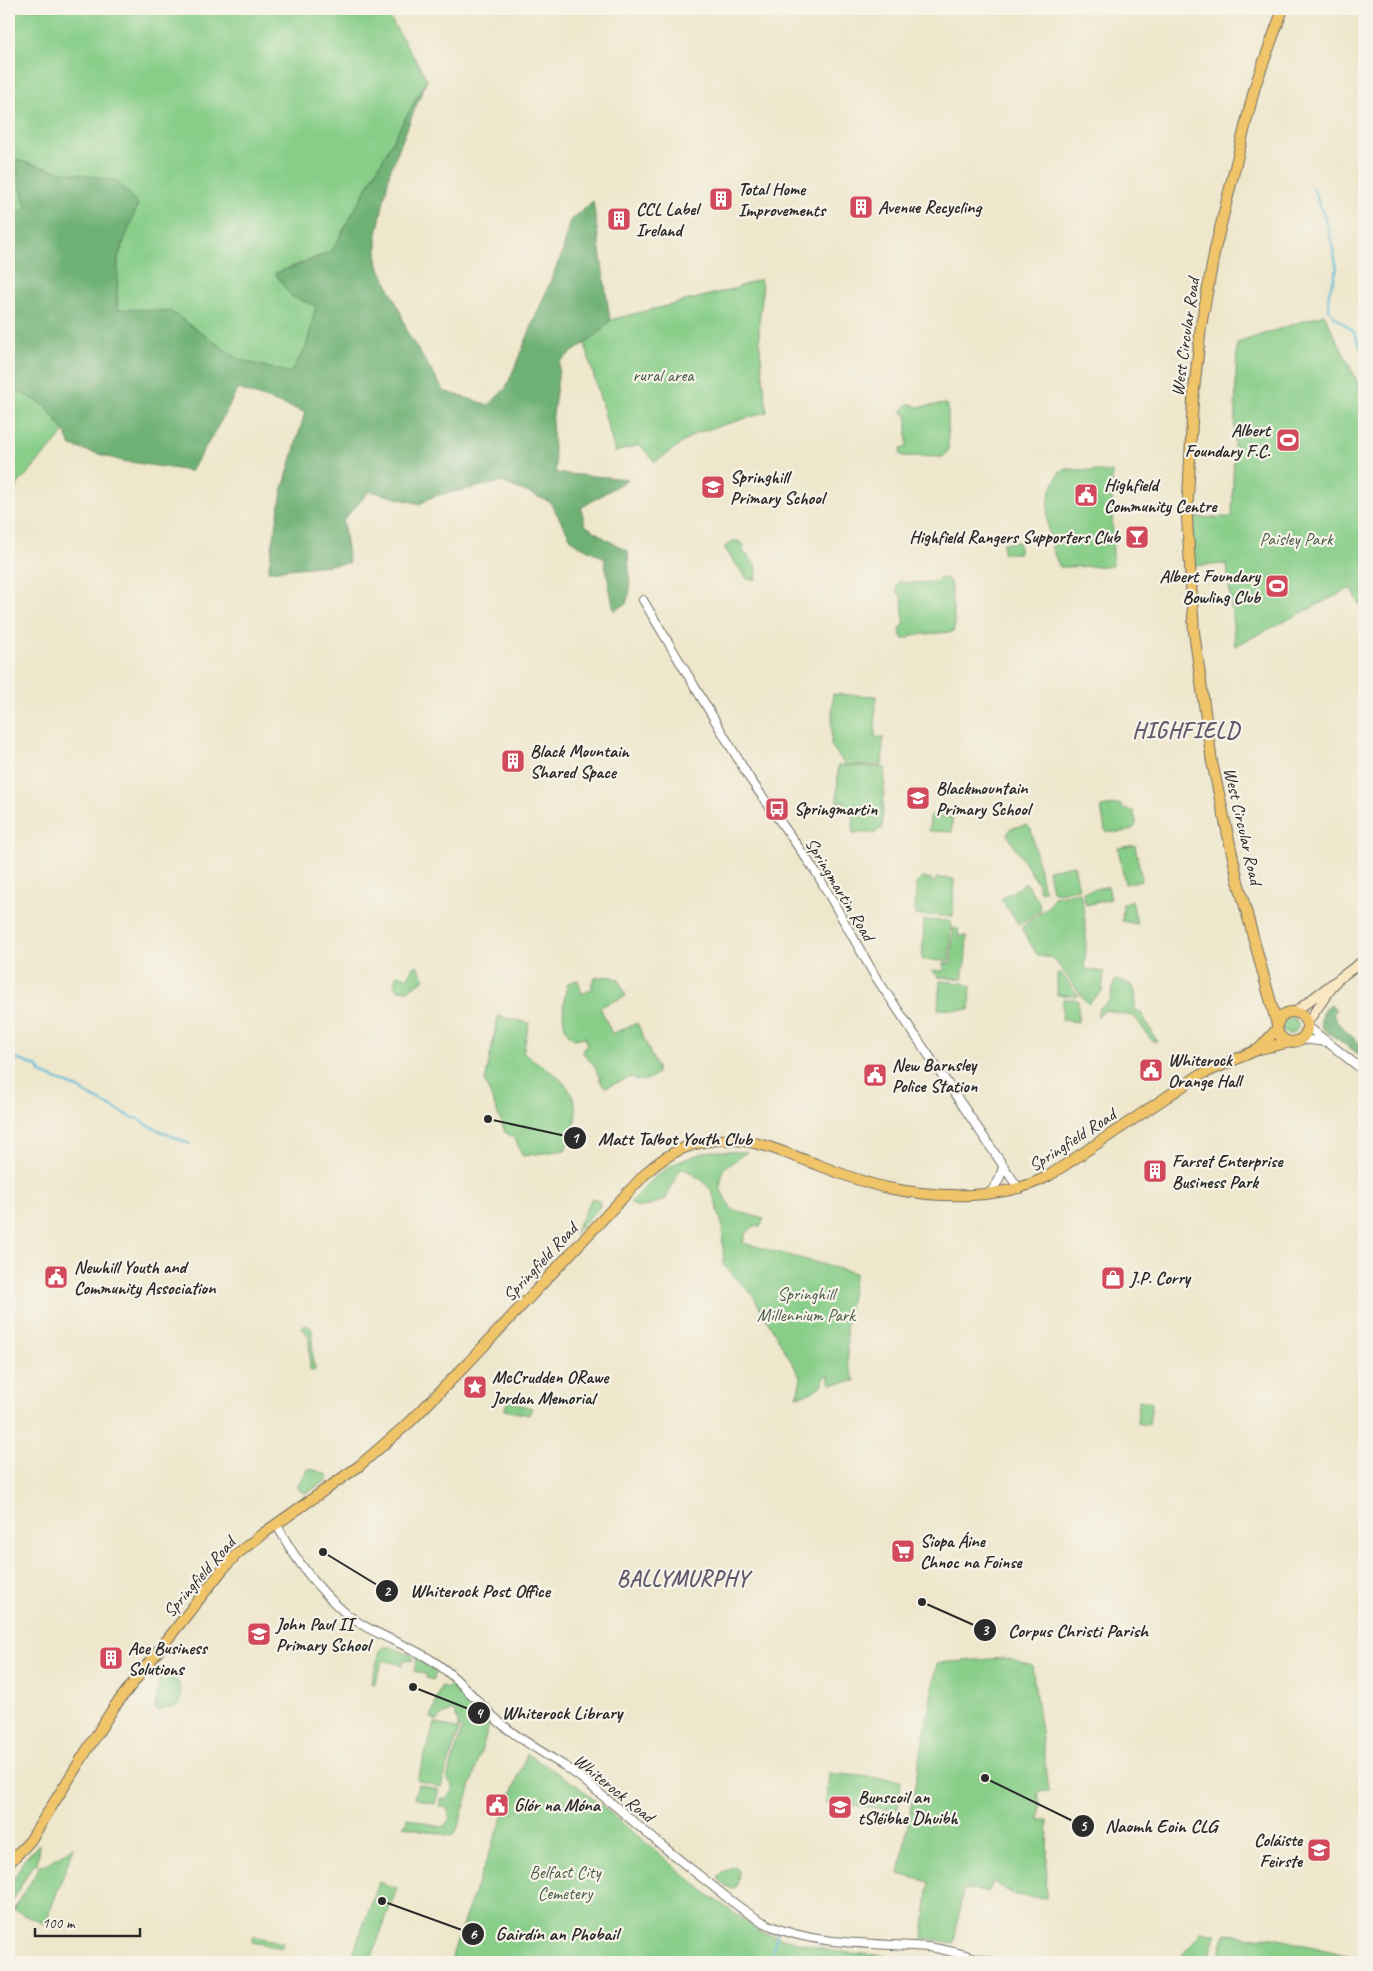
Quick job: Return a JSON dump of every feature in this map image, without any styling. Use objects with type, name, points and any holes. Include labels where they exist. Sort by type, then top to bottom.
[{"type":"highway","name":"West Circular Road","points":[[1277,1027],[1272,1000],[1238,881],[1207,731],[1191,600],[1188,504],[1189,453],[1197,358],[1214,249],[1255,86],[1283,9]]},
{"type":"highway","points":[[1272,1000],[1302,1016],[1307,1024],[1307,1031],[1302,1039],[1291,1042],[1282,1038],[1277,1027],[1281,1016],[1292,1012]]},
{"type":"highway","name":"Springfield Road","points":[[1259,1049],[1277,1027]]},
{"type":"highway","name":"Springfield Road","points":[[9,1862],[30,1841],[114,1707],[237,1554],[359,1466],[411,1421],[647,1172],[664,1158],[683,1148],[704,1141],[739,1140],[887,1188],[938,1194],[990,1193],[1019,1189],[1032,1185],[1050,1175],[1190,1081],[1259,1049],[1291,1042]]},
{"type":"main road","points":[[1292,1012],[1364,960]]},
{"type":"main road","points":[[1307,1024],[1315,1009],[1331,990],[1335,982]]},
{"type":"street","name":"Springmartin Road","points":[[643,600],[750,779],[816,872],[875,976],[1019,1189]]},
{"type":"street","points":[[1307,1024],[1326,1042],[1364,1071]]},
{"type":"street","points":[[1302,1039],[1326,1042]]},
{"type":"street","points":[[990,1193],[999,1180],[1003,1167]]},
{"type":"street","name":"Whiterock Road","points":[[277,1525],[284,1540],[301,1565],[332,1601],[354,1620],[381,1635],[412,1648],[432,1660],[522,1740],[576,1774],[665,1848],[752,1914],[780,1929],[820,1939],[931,1948],[992,1962]]},
{"type":"green space","points":[[9,9],[385,10],[427,79],[332,251],[276,273],[291,296],[316,306],[306,348],[290,373],[240,360],[170,311],[117,309],[118,257],[138,204],[58,171],[13,159],[26,206],[9,223]]},
{"type":"green space","points":[[427,79],[390,171],[377,234],[377,262],[400,311],[408,334],[444,391],[489,405],[506,388],[563,251],[569,222],[593,201],[610,320],[598,334],[560,361],[552,423],[556,473],[628,479],[581,508],[585,525],[628,551],[630,591],[626,604],[614,611],[604,558],[573,542],[550,502],[502,482],[434,496],[420,504],[370,491],[343,520],[349,563],[268,571],[282,492],[305,412],[238,389],[191,471],[122,461],[71,446],[65,432],[46,406],[9,386],[9,223],[26,206],[13,159],[58,171],[116,180],[138,204],[118,257],[117,309],[170,311],[240,360],[290,373],[306,348],[316,306],[291,296],[275,273],[332,251]]},
{"type":"green space","name":"rural area","points":[[760,279],[762,298],[759,324],[767,412],[696,433],[655,462],[640,445],[615,452],[585,344],[598,334],[610,320],[733,289]]},
{"type":"green space","name":"Paisley Park","points":[[1324,314],[1364,395],[1364,612],[1351,588],[1235,646],[1227,564],[1189,566],[1187,518],[1232,517],[1237,343]]},
{"type":"green space","points":[[9,386],[46,406],[65,432],[18,484],[9,508]]},
{"type":"green space","points":[[908,404],[913,404],[916,407],[946,404],[948,407],[948,451],[943,457],[902,456],[900,454],[901,449],[907,447],[907,415],[902,413],[902,410]]},
{"type":"green space","points":[[1068,469],[1112,472],[1113,566],[1060,567],[1056,559],[1050,541],[1047,512],[1048,502],[1051,490],[1060,471]]},
{"type":"green space","points":[[733,541],[742,543],[745,547],[742,550],[757,566],[756,579],[747,579],[724,548]]},
{"type":"green space","points":[[1019,542],[1019,553],[1003,553],[1003,543]]},
{"type":"green space","points":[[946,578],[950,582],[955,626],[953,632],[911,635],[909,638],[903,639],[900,628],[904,625],[902,596],[897,593],[899,582],[936,582],[939,579]]},
{"type":"green space","points":[[833,694],[876,696],[875,737],[883,737],[882,766],[845,765],[831,745]]},
{"type":"green space","points":[[838,765],[885,768],[882,829],[879,829],[876,833],[853,833],[854,810],[845,809],[845,802],[837,802]]},
{"type":"green space","points":[[1120,804],[1124,809],[1133,811],[1136,821],[1135,826],[1129,831],[1107,832],[1101,807]]},
{"type":"green space","points":[[930,815],[952,817],[952,832],[929,831]]},
{"type":"green space","points":[[1027,825],[1031,829],[1045,890],[1043,892],[1038,888],[1038,884],[1007,834],[1011,828]]},
{"type":"green space","points":[[1135,845],[1142,880],[1125,884],[1118,848]]},
{"type":"green space","points":[[1074,865],[1079,889],[1058,893],[1052,891],[1048,870]]},
{"type":"green space","points":[[922,878],[930,878],[934,883],[937,878],[954,879],[953,916],[915,915],[916,884]]},
{"type":"green space","points":[[1026,883],[1039,902],[1040,911],[1019,925],[1001,899]]},
{"type":"green space","points":[[1108,886],[1111,899],[1086,905],[1083,892]]},
{"type":"green space","points":[[1080,892],[1086,930],[1084,969],[1104,972],[1102,991],[1088,1004],[1053,958],[1038,956],[1021,928],[1049,906],[1054,897]]},
{"type":"green space","points":[[1132,900],[1137,924],[1122,921],[1123,904]]},
{"type":"green space","points":[[924,920],[951,921],[949,961],[922,960]]},
{"type":"green space","points":[[953,928],[958,929],[959,936],[967,936],[963,979],[938,977],[932,970],[944,971],[944,963],[951,963]]},
{"type":"green space","points":[[417,965],[425,979],[411,988],[401,989],[400,991],[394,982],[396,976],[400,975],[407,978],[413,967]]},
{"type":"green space","points":[[1057,973],[1061,973],[1079,996],[1057,995]]},
{"type":"green space","points":[[610,976],[619,980],[626,996],[600,1007],[612,1034],[637,1023],[657,1068],[657,1073],[651,1078],[644,1080],[632,1077],[606,1087],[602,1084],[594,1065],[583,1053],[583,1049],[587,1047],[585,1037],[575,1039],[570,1035],[566,1030],[563,1014],[568,983],[578,980],[582,994],[592,989],[592,983],[595,978]]},
{"type":"green space","points":[[1115,980],[1131,985],[1136,996],[1135,1009],[1142,1014],[1157,1041],[1152,1041],[1135,1017],[1106,1010],[1097,1016],[1099,1009],[1110,1000]]},
{"type":"green space","points":[[940,981],[963,983],[971,986],[970,1010],[938,1009]]},
{"type":"green space","points":[[1063,999],[1076,999],[1078,1001],[1078,1022],[1062,1020]]},
{"type":"green space","points":[[1331,1004],[1336,1010],[1333,1014],[1337,1022],[1364,1048],[1364,1058],[1322,1028],[1321,1017]]},
{"type":"green space","points":[[498,1016],[529,1023],[523,1053],[555,1074],[570,1091],[576,1114],[572,1136],[565,1150],[523,1156],[515,1139],[505,1132],[485,1082]]},
{"type":"green space","points":[[1287,1018],[1293,1018],[1298,1023],[1296,1032],[1287,1034],[1282,1029],[1282,1023]]},
{"type":"green space","name":"Springhill Millennium Park","points":[[711,1151],[747,1152],[723,1169],[720,1188],[731,1209],[764,1219],[760,1226],[754,1226],[745,1235],[743,1243],[855,1273],[846,1324],[848,1364],[855,1381],[831,1384],[828,1375],[824,1377],[823,1384],[811,1393],[797,1396],[801,1378],[752,1294],[724,1266],[722,1224],[712,1191],[703,1181],[685,1169],[680,1170],[665,1200],[640,1208],[630,1203],[657,1175],[666,1169],[685,1159]]},
{"type":"green space","points":[[592,1198],[599,1201],[600,1207],[573,1234]]},
{"type":"green space","points":[[308,1325],[312,1330],[313,1364],[315,1365],[315,1370],[310,1370],[309,1337],[301,1327]]},
{"type":"green space","points":[[1139,1400],[1152,1402],[1149,1425],[1137,1423]]},
{"type":"green space","points":[[508,1401],[532,1408],[529,1415],[504,1410]]},
{"type":"green space","points":[[309,1468],[328,1475],[328,1480],[306,1493],[301,1492],[297,1486]]},
{"type":"green space","points":[[384,1647],[391,1647],[413,1656],[412,1661],[405,1659],[402,1665],[383,1660],[374,1685],[371,1683],[380,1651]]},
{"type":"green space","points":[[417,1658],[436,1673],[433,1680],[426,1678],[427,1675],[414,1671]]},
{"type":"green space","points":[[1005,1658],[1032,1666],[1049,1791],[1038,1792],[1040,1804],[1039,1820],[1048,1820],[1046,1898],[1015,1895],[993,1882],[987,1892],[963,1889],[954,1943],[923,1938],[929,1882],[899,1874],[937,1663]]},
{"type":"green space","points":[[162,1666],[179,1683],[182,1695],[178,1706],[156,1711],[155,1708]]},
{"type":"green space","points":[[451,1685],[488,1725],[488,1729],[458,1827],[455,1834],[451,1836],[403,1826],[407,1823],[407,1818],[440,1827],[444,1826],[450,1819],[447,1808],[439,1806],[441,1799],[447,1798],[453,1791],[453,1786],[447,1779],[462,1729],[458,1728],[458,1721],[453,1710],[441,1716],[437,1721],[431,1718],[441,1686],[446,1689]]},
{"type":"green space","points":[[435,1723],[459,1730],[441,1787],[417,1780]]},
{"type":"green space","name":"Belfast City Cemetery","points":[[527,1754],[575,1784],[709,1895],[762,1933],[833,1951],[948,1962],[450,1962],[468,1909]]},
{"type":"green space","points":[[829,1773],[901,1780],[898,1810],[826,1803]]},
{"type":"green space","points":[[418,1784],[439,1790],[435,1804],[414,1798]]},
{"type":"green space","points":[[39,1844],[37,1864],[33,1864],[9,1907],[9,1888],[24,1860]]},
{"type":"green space","points":[[74,1847],[45,1924],[14,1910],[39,1865],[44,1865]]},
{"type":"green space","points":[[733,1866],[739,1872],[737,1885],[732,1889],[719,1880],[719,1875]]},
{"type":"green space","points":[[379,1882],[397,1888],[370,1962],[350,1962]]},
{"type":"green space","points":[[1201,1932],[1216,1933],[1207,1962],[1180,1962],[1183,1954]]},
{"type":"green space","points":[[1226,1933],[1248,1937],[1266,1936],[1364,1959],[1364,1962],[1217,1962]]},
{"type":"green space","points":[[254,1936],[283,1943],[282,1948],[252,1942]]},
{"type":"waterway","points":[[1313,188],[1329,230],[1337,269],[1329,292],[1329,309],[1333,315],[1353,331],[1364,354]]},
{"type":"waterway","points":[[9,1056],[38,1067],[41,1073],[82,1090],[86,1094],[133,1118],[137,1118],[147,1125],[190,1144]]},
{"type":"waterway","points":[[769,1962],[778,1932]]},
{"type":"place","name":"Total Home Improvements","points":[[721,199]]},
{"type":"place","name":"Avenue Recycling","points":[[861,207]]},
{"type":"place","name":"CCL Label Ireland","points":[[619,219]]},
{"type":"place","name":"Albert Foundary F.C.","points":[[1288,440]]},
{"type":"place","name":"Springhill Primary School","points":[[713,487]]},
{"type":"place","name":"Highfield Community Centre","points":[[1086,495]]},
{"type":"place","name":"Highfield Rangers Supporters Club","points":[[1137,537]]},
{"type":"place","name":"Albert Foundary Bowling Club","points":[[1277,586]]},
{"type":"place","name":"Black Mountain Shared Space","points":[[513,761]]},
{"type":"place","name":"Blackmountain Primary School","points":[[918,798]]},
{"type":"place","name":"Springmartin","points":[[777,809]]},
{"type":"place","name":"Whiterock Orange Hall","points":[[1151,1070]]},
{"type":"place","name":"New Barnsley Police Station","points":[[875,1075]]},
{"type":"place","name":"Matt Talbot Youth Club","points":[[488,1119]]},
{"type":"place","name":"Farset Enterprise Business Park","points":[[1155,1171]]},
{"type":"place","name":"Newhill Youth and Community Association","points":[[56,1277]]},
{"type":"place","name":"J.P. Corry","points":[[1113,1278]]},
{"type":"place","name":"McCrudden ORawe Jordan Memorial","points":[[475,1387]]},
{"type":"place","name":"Siopa Áine Chnoc na Foinse","points":[[903,1551]]},
{"type":"place","name":"Whiterock Post Office","points":[[323,1552]]},
{"type":"place","name":"Corpus Christi Parish","points":[[922,1602]]},
{"type":"place","name":"John Paul II Primary School","points":[[259,1634]]},
{"type":"place","name":"Ace Business Solutions","points":[[111,1658]]},
{"type":"place","name":"Whiterock Library","points":[[413,1687]]},
{"type":"place","name":"Naomh Eoin CLG","points":[[985,1778]]},
{"type":"place","name":"Glór na Móna","points":[[497,1805]]},
{"type":"place","name":"Bunscoil an tSléibhe Dhuibh","points":[[840,1807]]},
{"type":"place","name":"Coláiste Feirste","points":[[1319,1850]]},
{"type":"place","name":"Gairdín an Phobail","points":[[382,1901]]},
{"type":"district","name":"HIGHFIELD","points":[[1186,731]]},
{"type":"district","name":"BALLYMURPHY","points":[[683,1579]]}]
